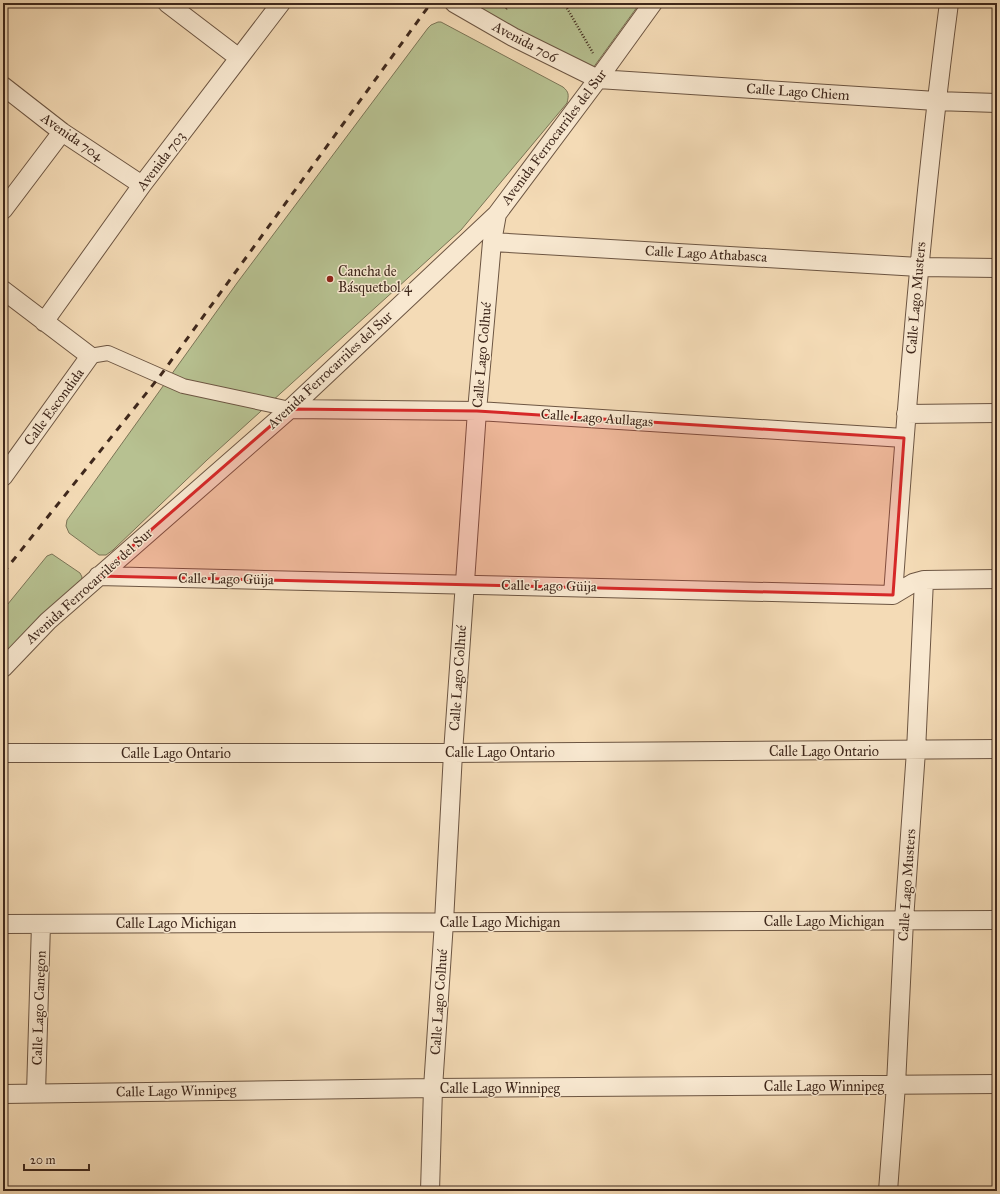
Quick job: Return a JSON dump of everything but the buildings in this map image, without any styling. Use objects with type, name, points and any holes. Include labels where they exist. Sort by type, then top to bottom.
[{"type":"street","points":[[167,3],[239,58]]},
{"type":"street","name":"Avenida 703","points":[[44,322],[142,186],[281,3]]},
{"type":"street","name":"Avenida 706","points":[[454,3],[513,37],[601,75]]},
{"type":"street","name":"Avenida Ferrocarriles del Sur","points":[[3,668],[48,621],[290,409],[497,214],[653,3]]},
{"type":"street","name":"Calle Lago Musters","points":[[893,595],[904,438],[919,267],[936,101],[949,3]]},
{"type":"street","name":"Calle Lago Chiem","points":[[601,75],[936,101],[997,103]]},
{"type":"street","name":"Avenida 704","points":[[3,86],[62,132],[142,186]]},
{"type":"street","points":[[3,210],[62,132]]},
{"type":"street","name":"Calle Lago Colhué","points":[[430,1191],[433,1088],[464,584],[492,242],[497,214]]},
{"type":"street","name":"Calle Lago Athabasca","points":[[492,242],[919,267],[997,268]]},
{"type":"street","points":[[3,290],[90,356],[108,353],[183,386],[290,409]]},
{"type":"street","name":"Calle Escondida","points":[[3,477],[90,356]]},
{"type":"street","name":"Calle Lago Aullagas","points":[[290,409],[477,411],[904,438]]},
{"type":"street","points":[[906,414],[997,413]]},
{"type":"street","name":"Calle Lago Güija","points":[[98,576],[893,595]]},
{"type":"street","points":[[893,595],[914,583],[924,580],[997,579]]},
{"type":"street","name":"Calle Lago Musters","points":[[888,1191],[896,1085],[904,920],[916,751],[924,580]]},
{"type":"street","name":"Calle Lago Ontario","points":[[3,753],[453,753],[916,751],[997,749]]},
{"type":"street","name":"Calle Lago Michigan","points":[[3,924],[997,920]]},
{"type":"street","name":"Calle Lago Canegon","points":[[36,1093],[41,924]]},
{"type":"street","name":"Calle Lago Winnipeg","points":[[3,1094],[433,1088],[997,1084]]},
{"type":"path","points":[[564,3],[601,75]]},
{"type":"highlighted area","points":[[290,409],[477,411],[904,438],[893,595],[98,576]]},
{"type":"green space","points":[[462,3],[640,3],[593,68]]},
{"type":"green space","points":[[438,22],[441,22],[563,87],[568,94],[567,103],[461,230],[207,460],[113,550],[106,555],[99,555],[69,533],[66,526],[67,520],[237,283],[428,28]]},
{"type":"green space","points":[[52,554],[80,573],[82,577],[81,582],[3,654],[3,610],[47,556]]},
{"type":"railway","points":[[3,573],[160,376],[431,3]]},
{"type":"place","name":"Cancha de Básquetbol 4","points":[[330,279]]}]
